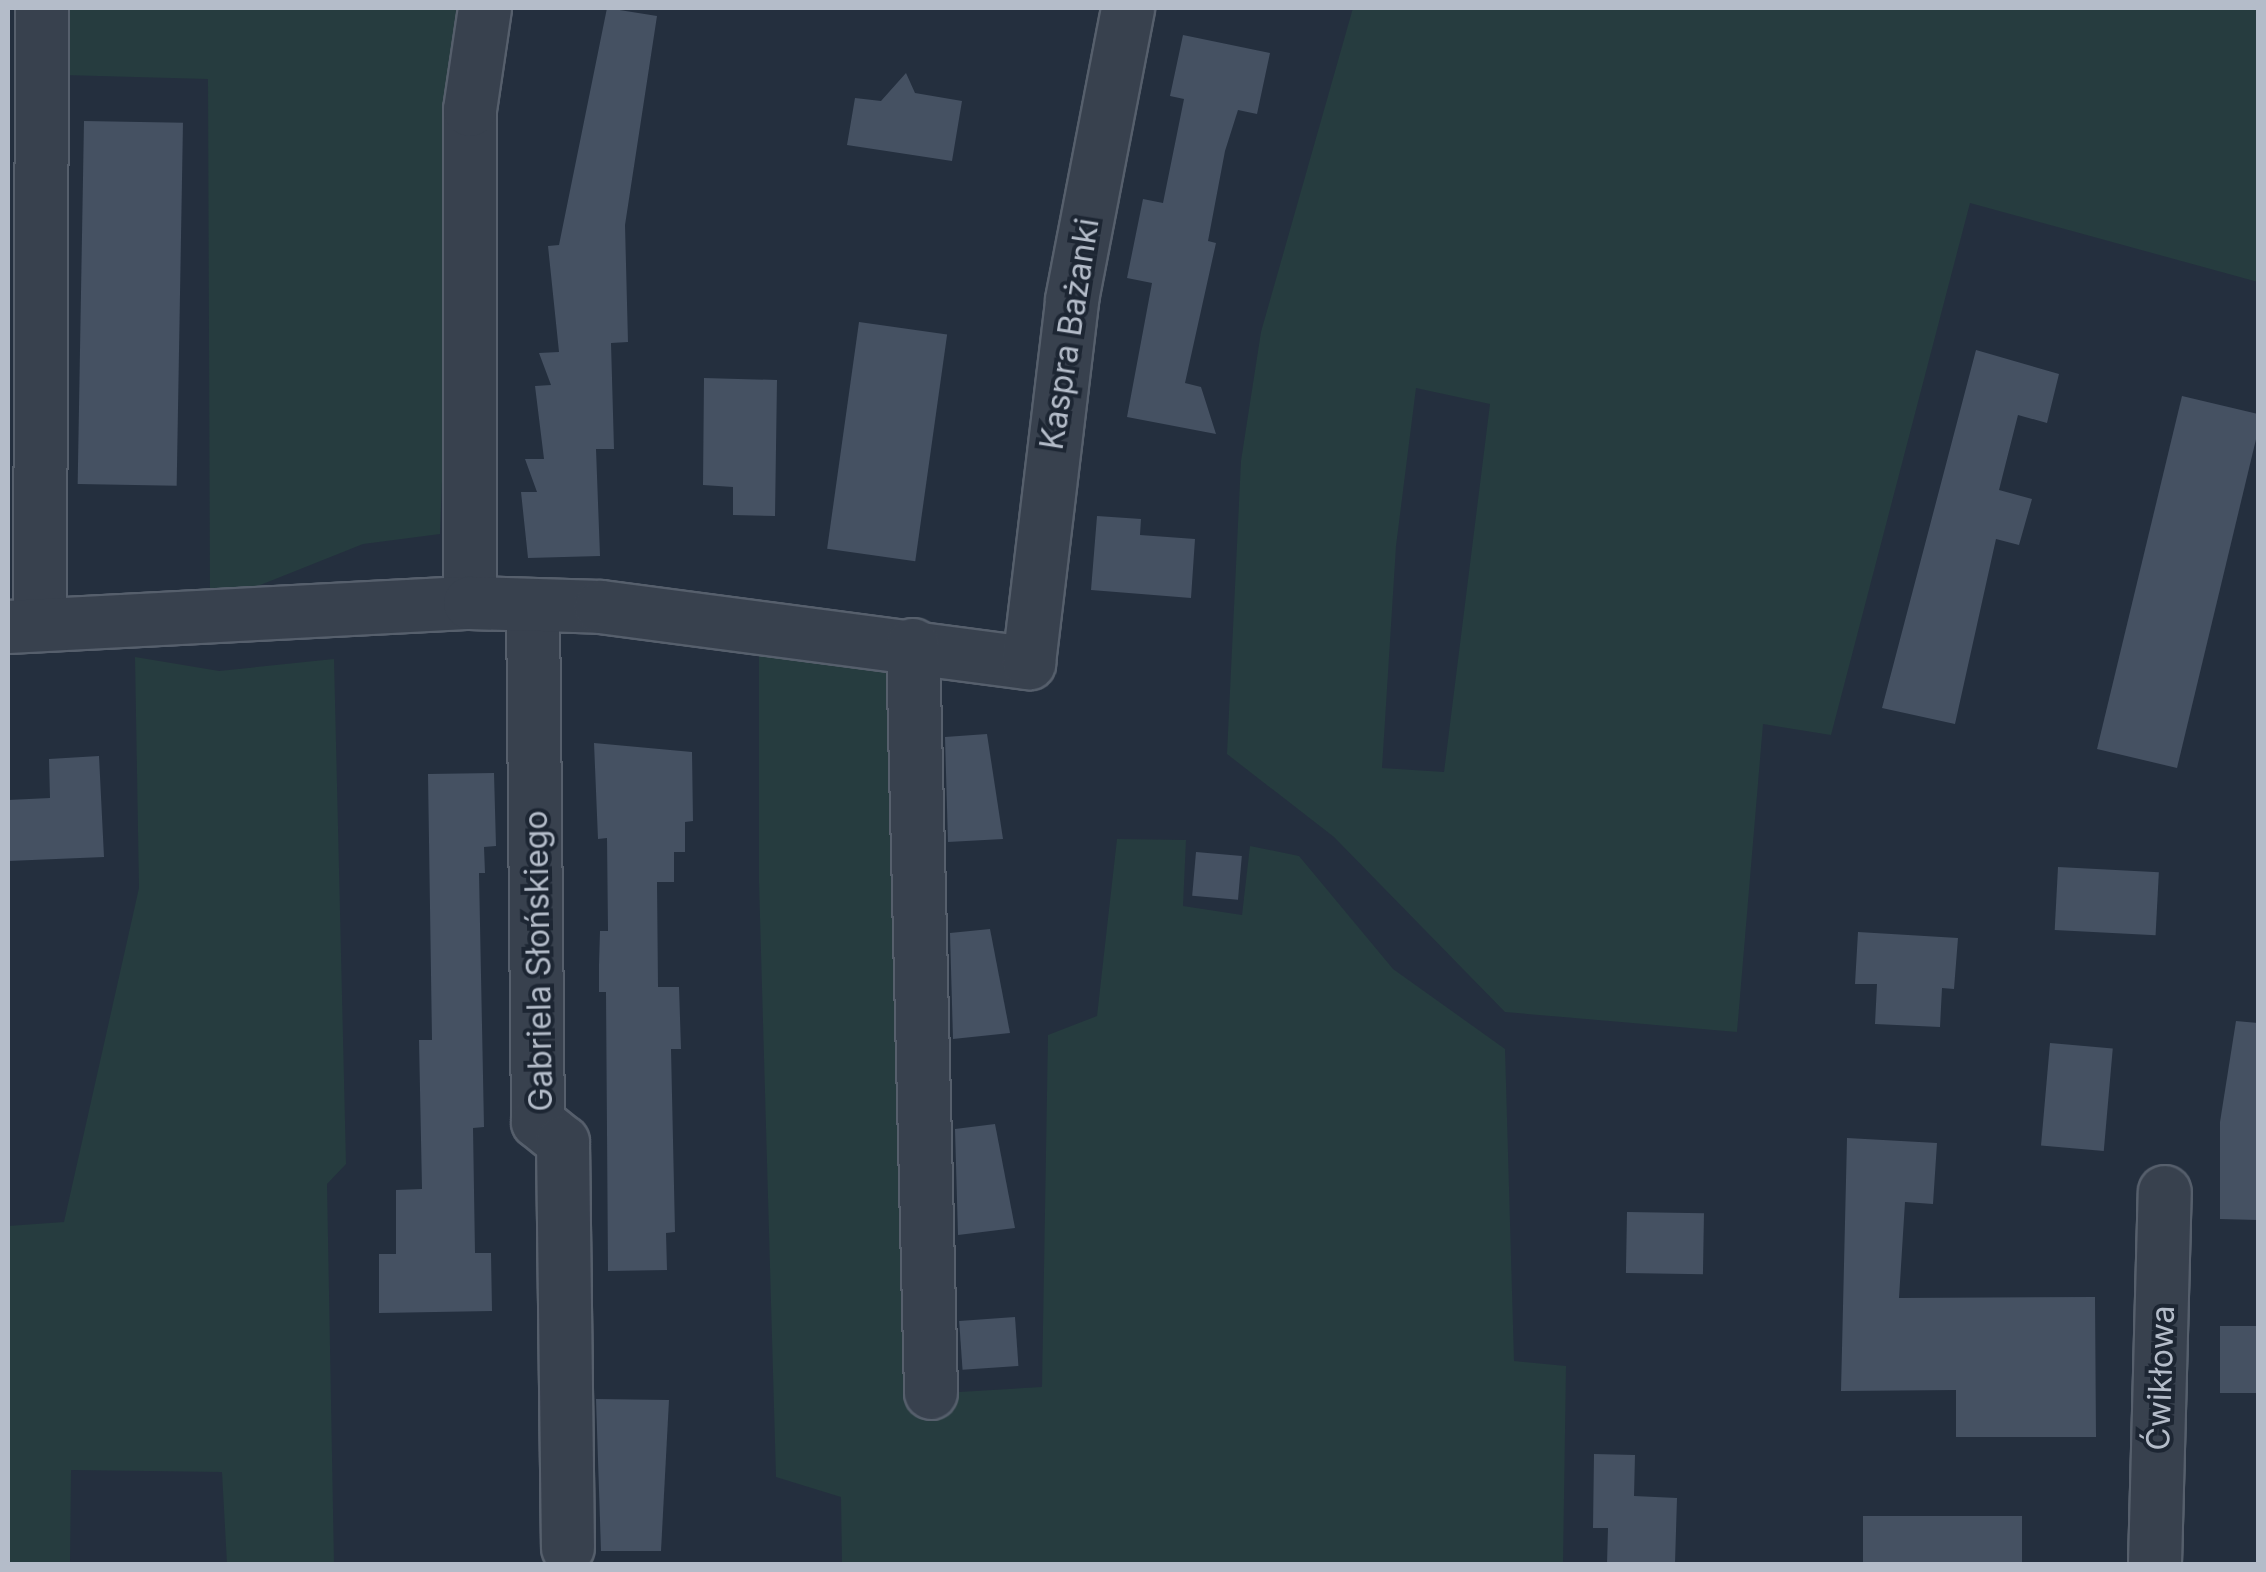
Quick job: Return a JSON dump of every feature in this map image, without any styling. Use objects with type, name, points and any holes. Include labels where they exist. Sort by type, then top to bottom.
[{"type":"street","points":[[42,8],[24,626],[470,602],[601,607],[913,645],[931,1393]]},
{"type":"street","points":[[470,602],[470,110],[485,8]]},
{"type":"street","name":"Kaspra Bażanki","points":[[913,645],[1029,663],[1072,300],[1128,8]]},
{"type":"street","name":"Gabriela Słońskiego","points":[[533,605],[538,1122],[563,1142],[568,1548]]},
{"type":"street","name":"Ćwikłowa","points":[[2155,1564],[2165,1192]]},
{"type":"green space","points":[[66,8],[460,8],[440,534],[363,544],[210,605],[208,79],[63,75]]},
{"type":"green space","points":[[1353,8],[2258,8],[2258,282],[1970,203],[1831,735],[1763,724],[1737,1032],[1505,1012],[1334,837],[1227,754],[1241,461],[1261,332]],"holes":[[[1416,388],[1490,404],[1444,772],[1382,768],[1396,546]]]},
{"type":"green space","points":[[759,646],[895,667],[909,1395],[1042,1387],[1048,1035],[1097,1016],[1117,839],[1186,840],[1183,906],[1242,915],[1250,846],[1299,856],[1393,969],[1505,1049],[1514,1361],[1566,1366],[1563,1564],[842,1564],[841,1497],[776,1477],[759,882]]},
{"type":"green space","points":[[135,657],[219,671],[334,659],[346,1164],[327,1184],[334,1564],[227,1564],[222,1472],[71,1470],[70,1564],[8,1564],[8,1226],[64,1222],[139,888]]},
{"type":"building","points":[[607,8],[657,16],[625,225],[628,342],[611,343],[614,449],[596,449],[600,556],[528,558],[521,492],[537,492],[525,459],[544,459],[535,386],[551,385],[539,353],[559,352],[548,246],[559,245]]},
{"type":"building","points":[[1183,35],[1270,53],[1257,114],[1238,110],[1225,151],[1208,241],[1216,243],[1185,383],[1201,387],[1216,434],[1127,417],[1152,283],[1127,278],[1143,199],[1163,203],[1184,99],[1170,96]]},
{"type":"building","points":[[906,73],[915,93],[962,101],[952,161],[847,145],[855,98],[881,101]]},
{"type":"building","points":[[84,121],[183,123],[177,486],[78,484]]},
{"type":"building","points":[[859,322],[947,334],[915,561],[827,549]]},
{"type":"building","points":[[1976,350],[2059,374],[2047,423],[2018,415],[1999,490],[2032,499],[2019,545],[1996,539],[1955,724],[1882,708]]},
{"type":"building","points":[[704,378],[777,380],[775,516],[733,515],[733,487],[703,485]]},
{"type":"building","points":[[2182,396],[2258,414],[2258,431],[2177,768],[2097,749]]},
{"type":"building","points":[[1097,516],[1141,519],[1140,535],[1195,539],[1191,598],[1091,590]]},
{"type":"building","points":[[987,734],[1003,839],[948,842],[945,737]]},
{"type":"building","points":[[594,743],[692,752],[693,821],[685,822],[685,852],[674,852],[674,882],[657,882],[658,987],[679,987],[681,1049],[671,1049],[675,1232],[666,1233],[667,1270],[608,1271],[606,992],[599,992],[600,931],[608,931],[607,838],[598,839]]},
{"type":"building","points":[[99,756],[104,857],[8,861],[8,800],[50,798],[49,759]]},
{"type":"building","points":[[494,773],[496,846],[484,847],[485,873],[479,873],[484,1127],[473,1128],[475,1253],[491,1253],[492,1311],[379,1313],[379,1254],[396,1254],[396,1190],[422,1189],[419,1040],[432,1040],[428,774]]},
{"type":"building","points":[[1196,852],[1242,856],[1238,900],[1192,896]]},
{"type":"building","points":[[2058,867],[2159,872],[2156,935],[2055,930]]},
{"type":"building","points":[[990,929],[1010,1033],[953,1039],[950,933]]},
{"type":"building","points":[[1858,932],[1958,938],[1954,989],[1942,988],[1940,1027],[1875,1024],[1877,984],[1855,984]]},
{"type":"building","points":[[2236,1021],[2258,1023],[2258,1220],[2220,1219],[2220,1122]]},
{"type":"building","points":[[2050,1043],[2113,1048],[2104,1151],[2041,1146]]},
{"type":"building","points":[[995,1124],[1015,1228],[958,1235],[955,1129]]},
{"type":"building","points":[[1847,1138],[1937,1143],[1933,1204],[1905,1202],[1899,1298],[2095,1297],[2096,1437],[1956,1437],[1956,1390],[1841,1391]]},
{"type":"building","points":[[1627,1212],[1704,1213],[1703,1274],[1626,1273]]},
{"type":"building","points":[[1015,1317],[1018,1366],[963,1370],[959,1321]]},
{"type":"building","points":[[2220,1326],[2258,1326],[2258,1393],[2220,1393]]},
{"type":"building","points":[[596,1399],[669,1400],[661,1551],[601,1551]]},
{"type":"building","points":[[1594,1454],[1635,1455],[1634,1496],[1677,1498],[1675,1564],[1607,1564],[1608,1528],[1593,1528]]},
{"type":"building","points":[[1863,1516],[2022,1516],[2022,1564],[1863,1564]]}]
